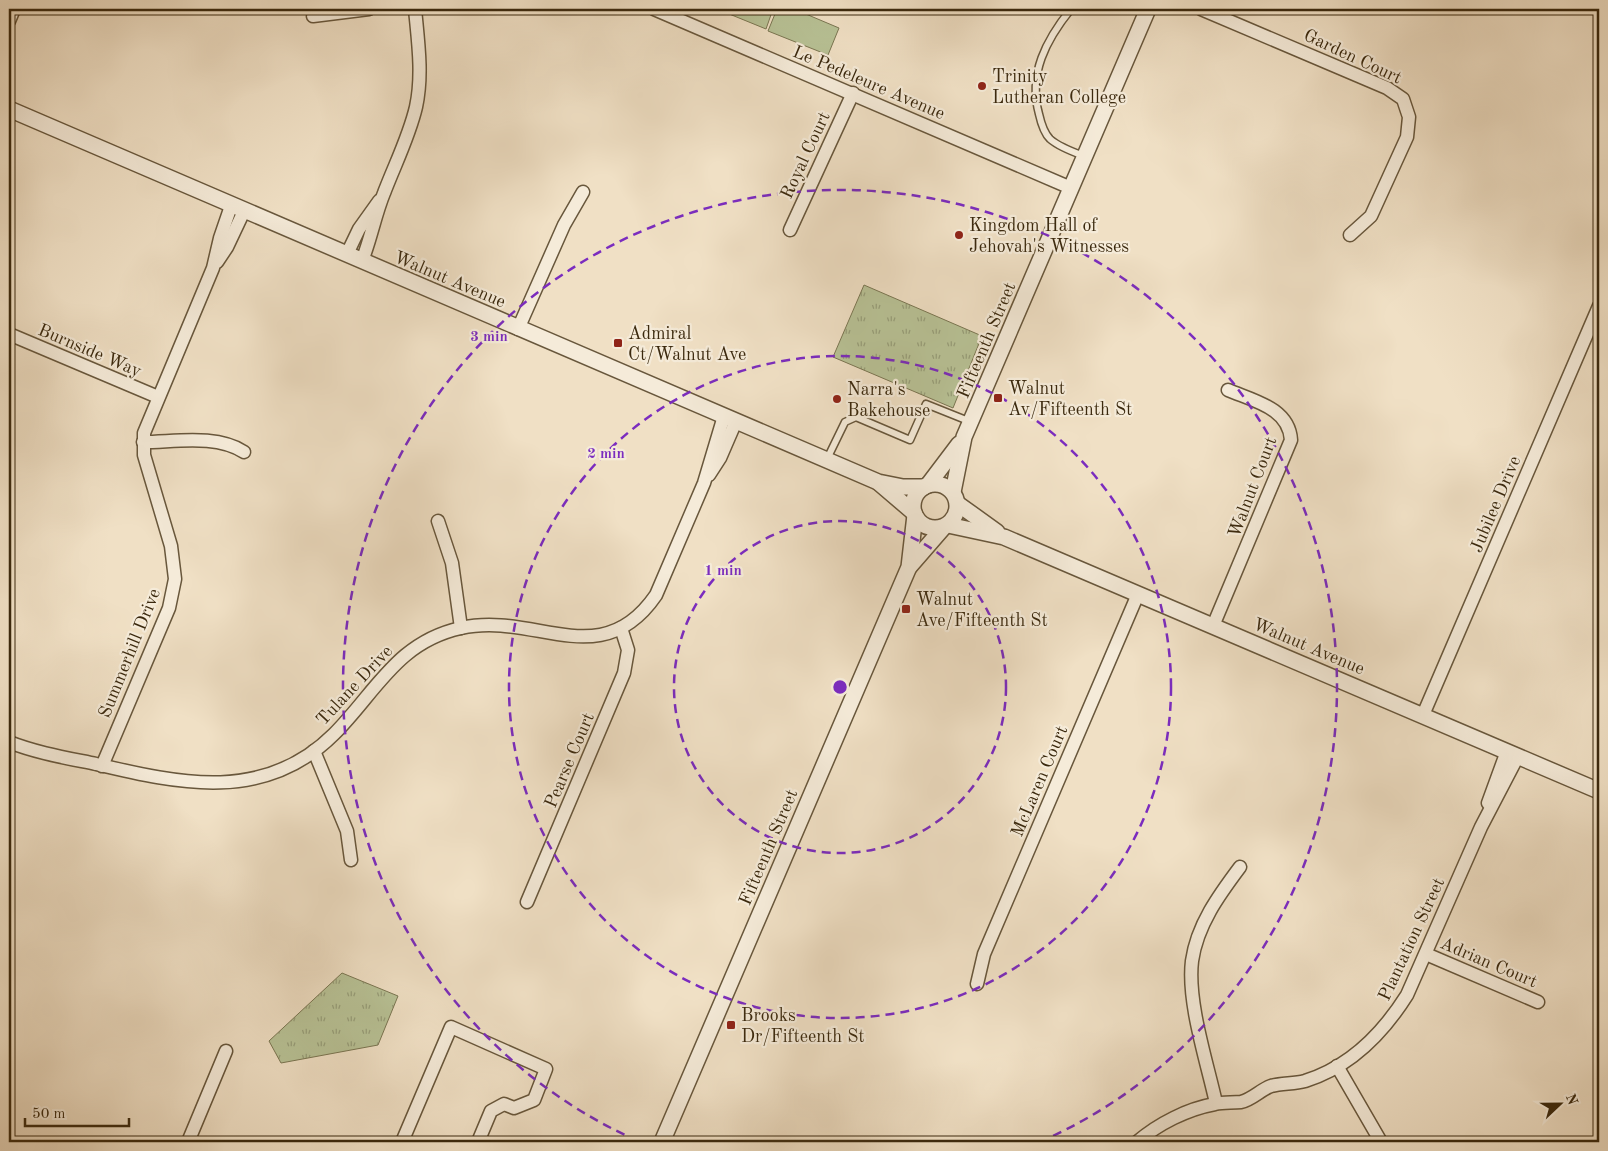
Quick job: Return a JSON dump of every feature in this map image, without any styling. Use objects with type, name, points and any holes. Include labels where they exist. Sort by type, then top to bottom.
[{"type":"street","points":[[9,21],[14,9]]},
{"type":"street","points":[[313,16],[370,9]]},
{"type":"street","points":[[362,262],[373,235],[383,194],[408,134],[416,106],[420,78],[415,9]]},
{"type":"street","name":"Le Pedeleure Avenue","points":[[654,9],[1071,188]]},
{"type":"street","name":"Fifteenth Street","points":[[926,486],[964,437],[971,422],[1148,9]]},
{"type":"street","name":"Garden Court","points":[[1201,9],[1387,88],[1403,99],[1409,117],[1407,137],[1371,216],[1350,235]]},
{"type":"street","name":"Royal Court","points":[[790,230],[853,93]]},
{"type":"street","name":"Walnut Avenue","points":[[9,109],[878,482],[904,487],[926,486]]},
{"type":"street","points":[[518,329],[564,226],[583,192]]},
{"type":"street","points":[[346,254],[359,229],[383,194]]},
{"type":"street","name":"Summerhill Drive","points":[[102,766],[169,608],[175,579],[172,546],[148,475],[143,442],[158,397],[213,268],[227,247],[237,208]]},
{"type":"street","name":"Jubilee Drive","points":[[1423,715],[1599,306]]},
{"type":"street","name":"Burnside Way","points":[[9,334],[158,397]]},
{"type":"street","name":"Walnut Court","points":[[1213,626],[1291,440],[1288,424],[1278,412],[1228,390]]},
{"type":"street","name":"Tulane Drive","points":[[9,742],[47,753],[177,782],[230,783],[255,778],[281,769],[314,751],[334,735],[397,661],[434,637],[461,628],[484,625],[509,625],[588,637],[621,628],[645,610],[656,594],[704,484],[720,458],[730,419]]},
{"type":"street","name":"Fifteenth Street","points":[[955,498],[964,437]]},
{"type":"street","points":[[143,442],[217,442],[236,447],[244,452]]},
{"type":"street","name":"Walnut Avenue","points":[[878,482],[914,513]]},
{"type":"street","points":[[942,485],[955,498],[956,516],[946,526],[936,529],[923,526],[914,513],[915,498],[926,486],[942,485]]},
{"type":"street","name":"Walnut Avenue","points":[[955,498],[1004,537]]},
{"type":"street","name":"Fifteenth Street","points":[[662,1142],[909,567],[914,513]]},
{"type":"street","points":[[438,521],[452,562],[461,628]]},
{"type":"street","name":"Fifteenth Street","points":[[909,567],[946,526]]},
{"type":"street","name":"Walnut Avenue","points":[[946,526],[1004,537],[1599,791]]},
{"type":"street","name":"McLaren Court","points":[[977,984],[984,954],[1138,594]]},
{"type":"street","name":"Pearse Court","points":[[527,902],[624,673],[628,650],[621,628]]},
{"type":"street","points":[[314,751],[347,831],[351,860]]},
{"type":"street","name":"Plantation Street","points":[[1137,1142],[1172,1119],[1216,1103],[1241,1102],[1268,1087],[1304,1081],[1337,1066],[1370,1042],[1408,995],[1481,827],[1506,782],[1512,753]]},
{"type":"street","points":[[1216,1103],[1193,996],[1192,960],[1210,911],[1240,867]]},
{"type":"street","name":"Adrian Court","points":[[1426,954],[1538,1002]]},
{"type":"street","points":[[402,1142],[451,1027],[546,1068],[534,1100],[514,1108],[504,1104],[492,1111],[478,1142]]},
{"type":"street","points":[[188,1142],[226,1051]]},
{"type":"street","points":[[1337,1066],[1380,1142]]},
{"type":"lane","points":[[1071,9],[1060,23],[1037,68],[1036,94],[1041,123],[1047,134],[1064,148],[1084,156]]},
{"type":"lane","points":[[827,460],[845,422],[856,417],[910,440],[926,404],[971,422]]},
{"type":"green space","points":[[717,9],[773,9],[766,29]]},
{"type":"green space","points":[[777,9],[794,9],[839,28],[828,55],[768,31]]},
{"type":"green space","points":[[864,285],[982,336],[953,408],[833,357]]},
{"type":"green space","points":[[342,973],[398,996],[378,1045],[281,1063],[269,1041]]},
{"type":"place","name":"Trinity Lutheran College","points":[[982,86]]},
{"type":"place","name":"Kingdom Hall of Jehovah's Witnesses","points":[[959,235]]},
{"type":"place","name":"Admiral Ct/Walnut Ave","points":[[618,343]]},
{"type":"place","name":"Walnut Av/Fifteenth St","points":[[998,398]]},
{"type":"place","name":"Narra's Bakehouse","points":[[837,399]]},
{"type":"place","name":"Walnut Ave/Fifteenth St","points":[[906,609]]},
{"type":"place","name":"Brooks Dr/Fifteenth St","points":[[731,1025]]}]
